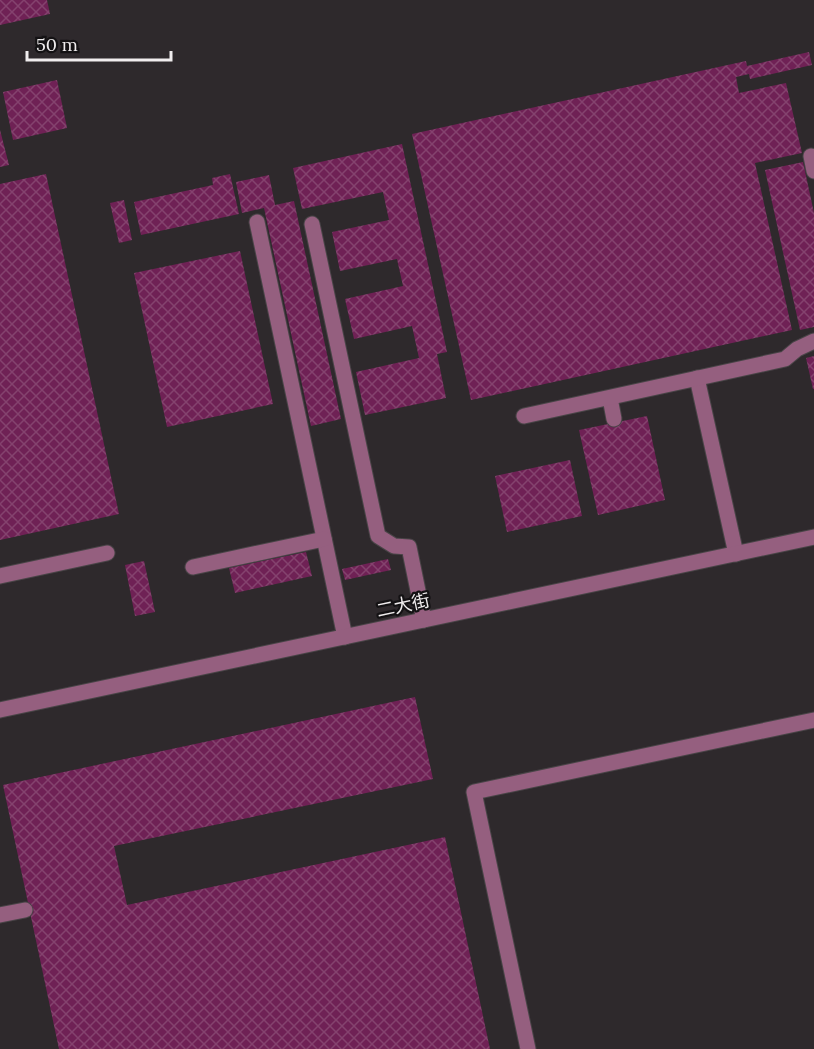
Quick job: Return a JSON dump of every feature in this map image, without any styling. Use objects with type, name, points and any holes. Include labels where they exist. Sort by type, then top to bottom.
[{"type":"street","points":[[257,222],[345,637]]},
{"type":"street","points":[[312,224],[378,536],[394,546],[409,547],[424,620]]},
{"type":"street","points":[[524,416],[785,359],[797,349],[814,341]]},
{"type":"street","points":[[697,378],[736,554]]},
{"type":"street","points":[[610,398],[614,419]]},
{"type":"street","name":"二大街","points":[[0,710],[814,537]]},
{"type":"street","points":[[193,567],[324,539]]},
{"type":"street","points":[[0,576],[107,553]]},
{"type":"street","points":[[528,1049],[474,792],[814,720]]},
{"type":"street","points":[[0,915],[26,910]]},
{"type":"building","points":[[0,0],[47,0],[50,14],[0,25]]},
{"type":"building","points":[[809,52],[812,65],[750,79],[749,74],[736,77],[739,93],[786,83],[802,153],[755,163],[792,330],[471,400],[412,134],[746,61],[747,66]]},
{"type":"building","points":[[57,80],[67,128],[13,140],[3,92]]},
{"type":"building","points":[[0,130],[9,165],[0,167]]},
{"type":"building","points":[[402,144],[447,352],[437,354],[446,398],[365,415],[356,372],[419,358],[412,326],[354,339],[345,299],[403,286],[397,259],[340,271],[332,232],[389,220],[383,192],[302,209],[293,168]]},
{"type":"building","points":[[803,162],[814,213],[814,327],[800,330],[765,170]]},
{"type":"building","points":[[46,174],[119,514],[0,540],[0,184]]},
{"type":"building","points":[[230,174],[239,214],[141,235],[134,202],[213,185],[212,178]]},
{"type":"building","points":[[269,175],[275,205],[294,201],[341,419],[311,426],[264,208],[242,213],[236,182]]},
{"type":"building","points":[[124,200],[132,240],[119,243],[110,203]]},
{"type":"building","points":[[240,251],[273,404],[167,427],[134,273]]},
{"type":"building","points":[[814,356],[814,389],[813,389],[806,358]]},
{"type":"building","points":[[647,416],[665,500],[598,515],[579,430]]},
{"type":"building","points":[[570,460],[582,516],[507,532],[495,476]]},
{"type":"building","points":[[306,552],[312,576],[235,593],[229,568]]},
{"type":"building","points":[[388,559],[391,570],[345,580],[342,569]]},
{"type":"building","points":[[144,561],[155,612],[135,616],[125,565]]},
{"type":"building","points":[[415,697],[433,779],[114,846],[127,905],[445,837],[490,1049],[59,1049],[3,785]]}]
